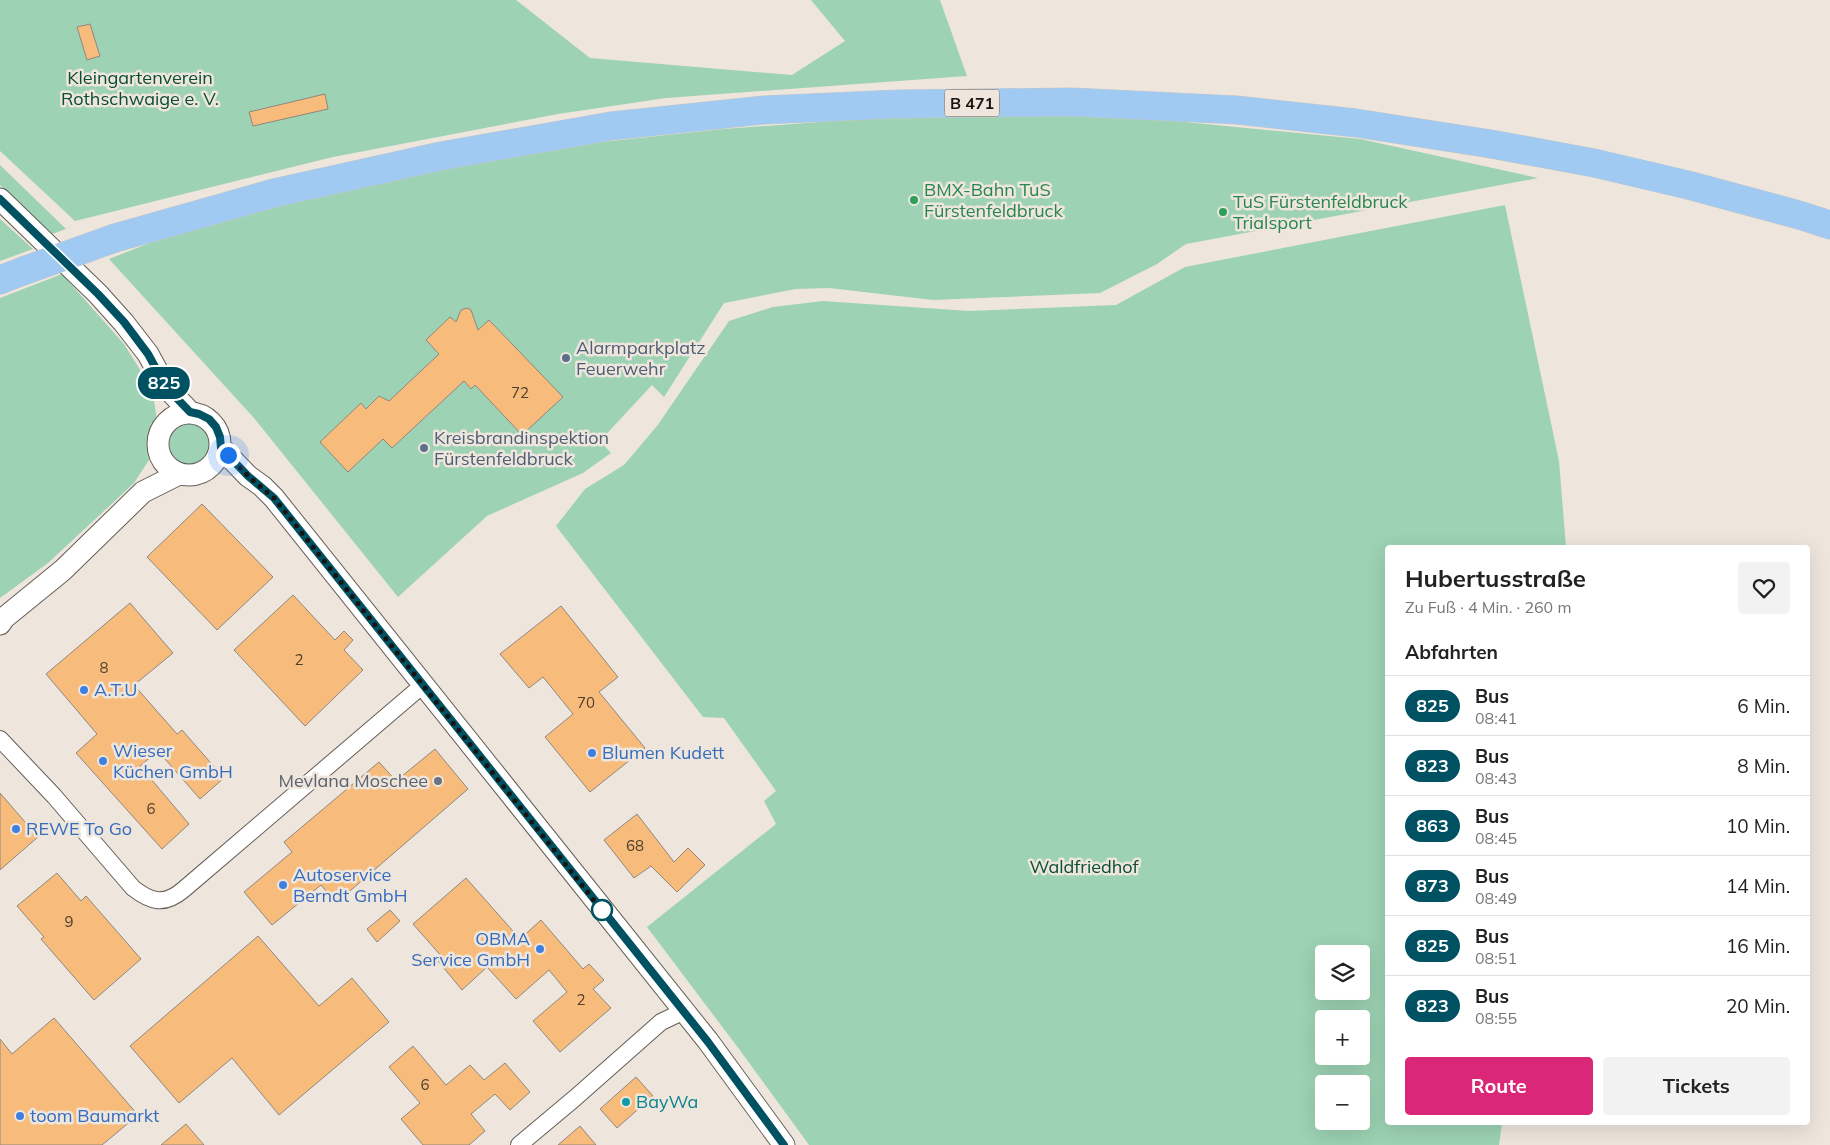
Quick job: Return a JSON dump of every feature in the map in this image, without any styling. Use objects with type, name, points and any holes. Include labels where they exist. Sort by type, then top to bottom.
[{"type":"highway","name":"B 471","points":[[12,276],[115,238],[283,191],[441,156],[611,126],[764,110],[898,104],[1062,102],[1238,110],[1356,123],[1491,144],[1594,163],[1697,188],[1830,225]]},
{"type":"street","points":[[0,199],[98,294],[124,322],[148,354],[166,387],[190,412]]},
{"type":"street","points":[[166,387],[167,421],[158,438],[160,455],[168,467],[180,474],[196,475],[208,469],[219,456],[221,448],[220,437],[216,427],[209,419],[190,412],[180,414],[167,421]]},
{"type":"street","points":[[221,448],[248,476],[274,498],[682,1012],[708,1042],[784,1145]]},
{"type":"street","points":[[143,492],[160,455]]},
{"type":"street","points":[[208,469],[248,476]]},
{"type":"street","points":[[1,620],[63,570],[143,492],[180,474]]},
{"type":"street","points":[[1,740],[54,796],[133,888],[143,896],[154,900],[161,900],[177,896],[423,685]]},
{"type":"street","points":[[519,1145],[661,1022],[682,1012]]},
{"type":"green space","name":"Kleingartenverein Rothschwaige e. V.","points":[[0,0],[516,0],[590,58],[792,75],[845,41],[811,0],[940,0],[967,76],[666,98],[558,114],[333,157],[75,221],[0,151]]},
{"type":"green space","points":[[1103,114],[1360,139],[1538,178],[1186,244],[1157,264],[1100,293],[933,300],[829,288],[796,289],[724,303],[664,397],[652,385],[600,441],[611,453],[583,473],[487,516],[398,597],[254,418],[109,259],[203,222],[527,150],[723,129],[914,115]]},
{"type":"green space","points":[[0,165],[66,229],[52,234],[0,185]]},
{"type":"green space","name":"Waldfriedhof","points":[[1505,205],[1559,461],[1566,545],[1385,545],[1385,1125],[1502,1125],[1499,1145],[809,1145],[647,927],[776,824],[764,801],[776,791],[724,718],[703,717],[556,526],[585,489],[624,465],[657,426],[729,321],[773,307],[823,301],[969,311],[1116,305],[1185,267]]},
{"type":"green space","points":[[0,219],[33,249],[0,261]]},
{"type":"green space","points":[[62,274],[124,344],[152,389],[157,419],[148,439],[149,460],[134,483],[48,563],[0,598],[0,298]]},
{"type":"green space","points":[[194,423],[202,426],[208,432],[211,444],[208,456],[202,462],[186,465],[178,462],[172,456],[169,440],[172,432],[178,426]]},
{"type":"building","points":[[90,24],[100,56],[87,60],[77,27]]},
{"type":"building","points":[[325,94],[328,109],[253,126],[249,112]]},
{"type":"building","points":[[467,308],[471,310],[478,330],[489,320],[563,397],[522,435],[475,385],[471,389],[464,381],[392,448],[383,439],[348,472],[320,442],[361,403],[366,409],[379,396],[389,401],[439,354],[426,340],[450,317],[456,322],[461,310]]},
{"type":"building","points":[[202,504],[273,577],[217,630],[147,557]]},
{"type":"building","points":[[293,595],[335,640],[344,631],[353,640],[344,650],[363,670],[305,726],[234,650]]},
{"type":"building","points":[[130,603],[173,653],[134,685],[177,734],[182,730],[224,778],[200,799],[158,751],[140,766],[189,824],[162,849],[76,753],[97,734],[46,674]]},
{"type":"building","points":[[561,606],[618,677],[599,692],[645,748],[590,792],[545,737],[573,714],[543,677],[529,688],[500,654]]},
{"type":"building","points":[[435,749],[468,789],[336,903],[321,885],[272,925],[244,892],[292,852],[284,842],[379,762],[396,781]]},
{"type":"building","points":[[0,793],[38,837],[0,870]]},
{"type":"building","points":[[637,814],[674,862],[688,848],[705,865],[677,892],[651,866],[634,878],[604,840]]},
{"type":"building","points":[[57,873],[81,901],[86,896],[141,959],[94,1000],[41,939],[44,937],[17,906]]},
{"type":"building","points":[[466,878],[520,939],[541,920],[583,969],[589,964],[604,980],[593,989],[611,1008],[560,1052],[533,1021],[567,992],[549,970],[516,999],[487,967],[462,990],[438,961],[442,957],[413,924]]},
{"type":"building","points":[[390,910],[400,921],[377,942],[367,929]]},
{"type":"building","points":[[258,936],[319,1006],[352,978],[389,1022],[279,1115],[232,1058],[179,1103],[130,1046]]},
{"type":"building","points":[[54,1018],[138,1115],[102,1145],[0,1145],[0,1039],[12,1054]]},
{"type":"building","points":[[413,1046],[446,1085],[470,1065],[484,1080],[505,1063],[530,1092],[510,1110],[495,1094],[471,1114],[485,1131],[469,1145],[423,1145],[401,1119],[420,1103],[389,1067]]},
{"type":"building","name":"BayWa","points":[[636,1077],[653,1096],[617,1128],[600,1109]]},
{"type":"building","points":[[186,1124],[204,1145],[161,1145]]},
{"type":"building","points":[[580,1126],[596,1145],[558,1145]]},
{"type":"bus line","name":"825","points":[[0,199],[36,232],[124,322],[148,354],[166,387],[190,412],[209,419],[216,427],[220,437],[221,448],[248,476],[274,498],[682,1012],[708,1042],[784,1145]]},
{"type":"place","name":"BMX-Bahn TuS Fürstenfeldbruck","points":[[914,200]]},
{"type":"place","name":"TuS Fürstenfeldbruck Trialsport","points":[[1223,212]]},
{"type":"place","name":"Alarmparkplatz Feuerwehr","points":[[566,358]]},
{"type":"place","name":"Kreisbrandinspektion Fürstenfeldbruck","points":[[424,448]]},
{"type":"place","name":"A.T.U","points":[[84,690]]},
{"type":"place","name":"Blumen Kudett","points":[[592,753]]},
{"type":"place","name":"Wieser Küchen GmbH","points":[[103,761]]},
{"type":"place","name":"Mevlana Moschee","points":[[438,781]]},
{"type":"place","name":"REWE To Go","points":[[16,829]]},
{"type":"place","name":"Autoservice Berndt GmbH","points":[[283,885]]},
{"type":"place","name":"OBMA Service GmbH","points":[[540,949]]},
{"type":"place","name":"BayWa","points":[[626,1102]]},
{"type":"place","name":"toom Baumarkt","points":[[20,1116]]},
{"type":"route","points":[[228,455],[248,476],[274,498],[605,914],[602,910]]}]
